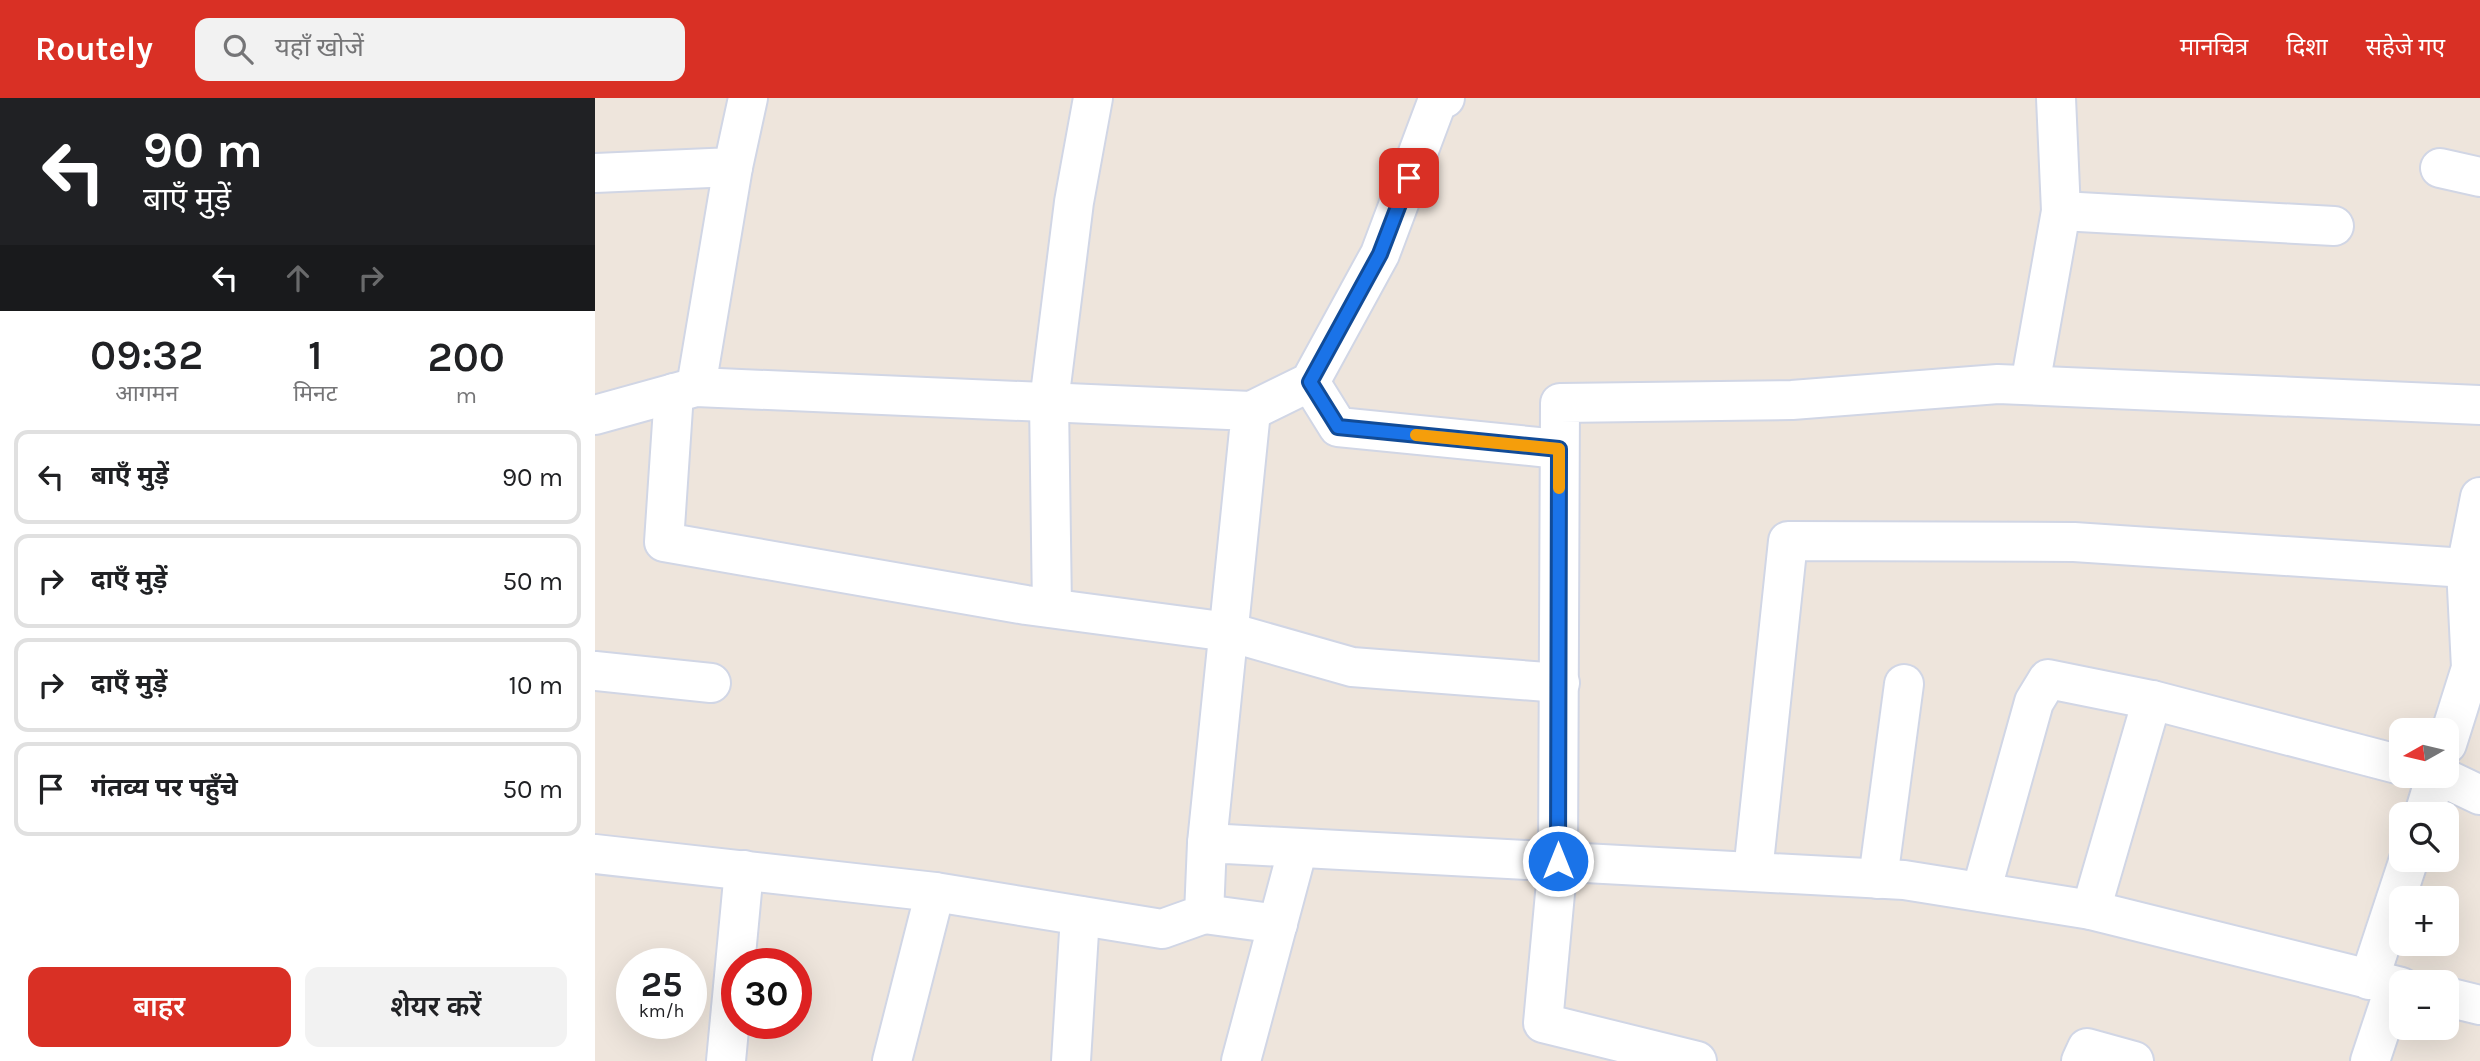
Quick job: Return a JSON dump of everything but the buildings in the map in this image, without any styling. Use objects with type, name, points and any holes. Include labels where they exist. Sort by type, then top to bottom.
[{"type":"street","points":[[748,98],[685,390],[664,542],[1052,608],[1229,632],[1352,667],[1560,683]]},
{"type":"street","points":[[1052,608],[1049,402],[1074,202],[1093,98]]},
{"type":"street","points":[[595,415],[685,390],[1251,411],[1310,382],[1380,254],[1437,102],[1445,98]]},
{"type":"street","points":[[2030,385],[2061,211],[2056,98]]},
{"type":"street","points":[[595,173],[733,167]]},
{"type":"street","points":[[2439,168],[2480,177]]},
{"type":"street","points":[[2061,211],[2334,226]]},
{"type":"street","points":[[1310,382],[1338,427],[1559,449]]},
{"type":"street","points":[[1697,1061],[1543,1023],[1558,861],[1560,403],[1793,400],[1998,384],[2480,405]]},
{"type":"street","points":[[1204,914],[1207,843],[1251,411]]},
{"type":"street","points":[[2455,718],[2471,668],[2473,568],[2480,497]]},
{"type":"street","points":[[1753,872],[1788,541],[2074,542],[2473,568]]},
{"type":"street","points":[[595,671],[711,683]]},
{"type":"street","points":[[1981,892],[2033,702],[2048,679],[2152,700],[2389,762]]},
{"type":"street","points":[[1878,879],[1904,684]]},
{"type":"street","points":[[2091,910],[2152,700]]},
{"type":"street","points":[[2459,785],[2480,795]]},
{"type":"street","points":[[1207,843],[1904,880],[2091,910],[2388,985]]},
{"type":"street","points":[[1241,1061],[1298,848]]},
{"type":"street","points":[[595,854],[936,892],[1162,929],[1204,914],[1278,924]]},
{"type":"street","points":[[726,1061],[744,870]]},
{"type":"street","points":[[2370,1061],[2388,985],[2407,872]]},
{"type":"street","points":[[892,1061],[936,892]]},
{"type":"street","points":[[1071,1061],[1080,916]]},
{"type":"street","points":[[2459,1000],[2480,1005]]},
{"type":"street","points":[[2081,1061],[2087,1048],[2134,1061]]},
{"type":"slow traffic","points":[[1416,435],[1559,449],[1559,488]]},
{"type":"route","points":[[1409,178],[1380,254],[1310,382],[1338,427],[1559,449],[1558,861]]}]
